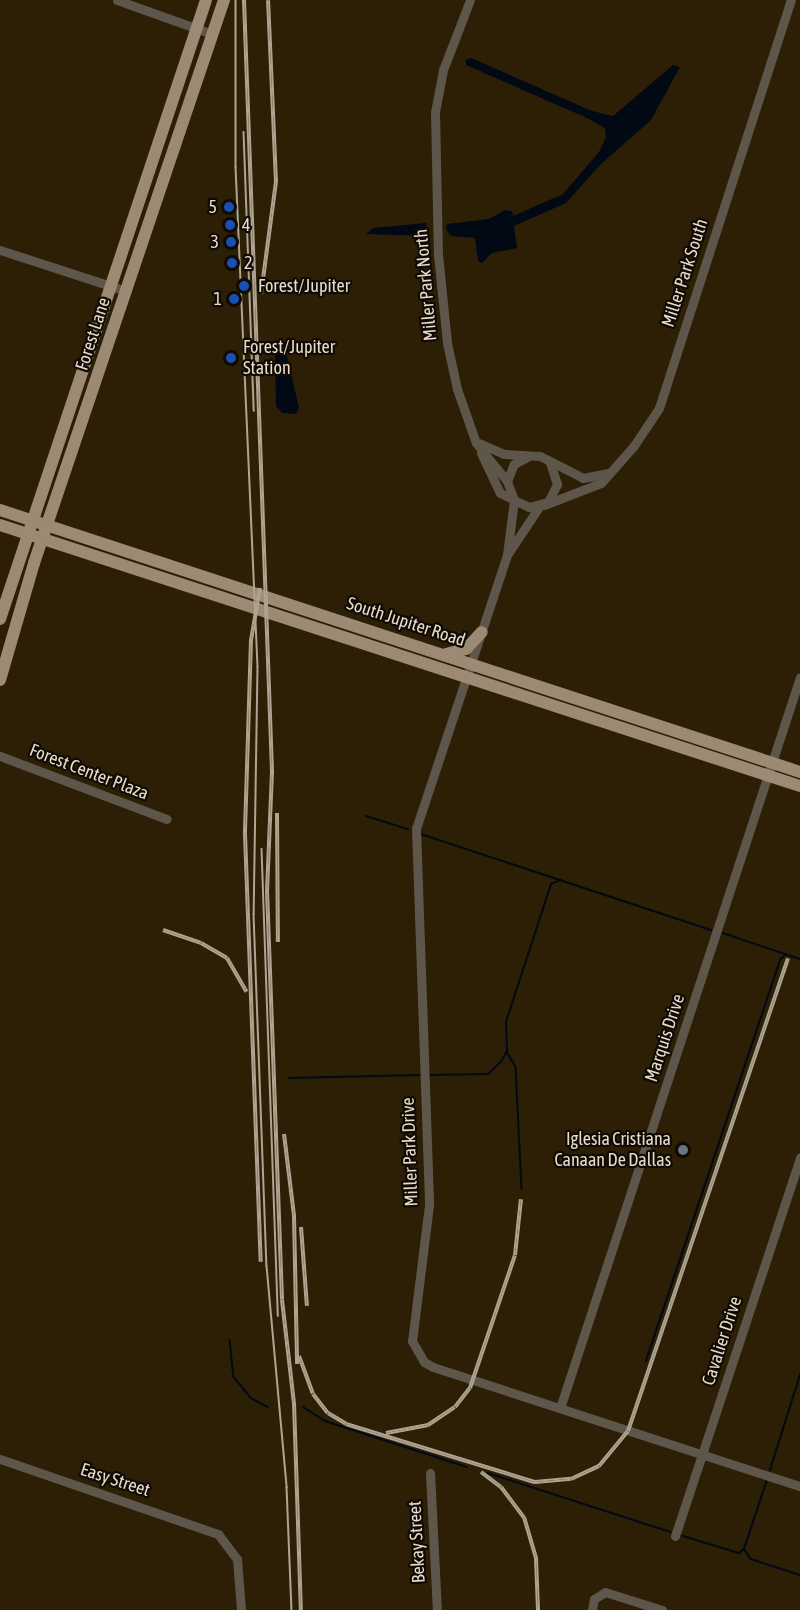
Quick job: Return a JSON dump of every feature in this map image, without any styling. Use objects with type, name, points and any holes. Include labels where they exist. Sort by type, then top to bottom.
[{"type":"main road","name":"Forest Lane","points":[[0,619],[206,0]]},
{"type":"main road","name":"Forest Lane","points":[[0,680],[47,525],[224,0]]},
{"type":"main road","points":[[164,124],[180,130]]},
{"type":"main road","points":[[138,200],[154,205]]},
{"type":"main road","name":"South Jupiter Road","points":[[0,510],[472,662],[800,772]]},
{"type":"main road","name":"South Jupiter Road","points":[[0,525],[800,786]]},
{"type":"main road","points":[[170,579],[173,565]]},
{"type":"main road","points":[[346,636],[351,623]]},
{"type":"main road","points":[[447,654],[466,649],[482,632]]},
{"type":"main road","points":[[617,725],[622,713]]},
{"type":"street","points":[[117,0],[212,34]]},
{"type":"street","name":"Miller Park North","points":[[470,0],[442,70],[435,112],[442,314],[456,389],[476,443],[507,481],[514,500],[507,555]]},
{"type":"street","name":"Miller Park South","points":[[542,506],[601,483],[659,408],[791,0]]},
{"type":"street","points":[[0,250],[126,291]]},
{"type":"street","points":[[476,443],[504,454],[530,456],[550,462],[583,478],[612,471]]},
{"type":"street","points":[[476,443],[500,493],[523,506],[542,506]]},
{"type":"street","points":[[507,481],[514,464],[530,456]]},
{"type":"street","points":[[507,555],[557,484],[550,462]]},
{"type":"street","name":"Miller Park Drive","points":[[507,555],[416,828],[429,1205],[412,1341],[424,1362],[434,1367],[800,1486]]},
{"type":"street","name":"Marquis Drive","points":[[560,1408],[800,677]]},
{"type":"street","name":"Forest Center Plaza","points":[[0,756],[167,819]]},
{"type":"street","name":"Cavalier Drive","points":[[675,1536],[800,1157]]},
{"type":"street","name":"Easy Street","points":[[0,1460],[218,1534],[237,1559],[241,1610]]},
{"type":"street","name":"Bekay Street","points":[[430,1473],[437,1610]]},
{"type":"street","points":[[592,1610],[594,1599],[605,1592],[662,1610]]},
{"type":"shaded area","points":[[471,58],[592,111],[613,116],[673,65],[680,67],[651,120],[601,164],[566,203],[514,226],[517,248],[492,253],[482,263],[478,261],[475,238],[451,236],[446,229],[447,224],[489,219],[505,210],[512,211],[513,216],[563,194],[599,152],[606,137],[605,128],[587,118],[466,65],[466,60]]},
{"type":"shaded area","points":[[426,223],[428,236],[366,234],[373,228]]},
{"type":"shaded area","points":[[275,346],[285,348],[299,408],[296,414],[282,413],[276,406]]},
{"type":"waterway","points":[[366,816],[408,829]]},
{"type":"waterway","points":[[421,834],[712,930]]},
{"type":"waterway","points":[[430,1075],[488,1074],[501,1062],[507,1051],[506,1022],[551,884],[561,880]]},
{"type":"waterway","points":[[723,933],[800,959]]},
{"type":"waterway","points":[[646,1361],[780,960],[786,954]]},
{"type":"waterway","points":[[507,1052],[516,1067],[522,1189]]},
{"type":"waterway","points":[[289,1078],[419,1075]]},
{"type":"waterway","points":[[230,1340],[234,1377],[251,1398],[268,1407]]},
{"type":"waterway","points":[[770,1470],[800,1375]]},
{"type":"waterway","points":[[303,1407],[325,1421],[467,1467]]},
{"type":"waterway","points":[[488,1473],[671,1532]]},
{"type":"waterway","points":[[680,1535],[739,1553],[744,1549],[767,1480]]},
{"type":"waterway","points":[[745,1550],[751,1559],[800,1575]]},
{"type":"tram line","points":[[236,0],[236,167],[258,667],[254,914],[267,1266],[287,1487],[292,1610]]},
{"type":"tram line","points":[[244,132],[254,411]]},
{"type":"tram line","points":[[262,849],[278,1316]]},
{"type":"railway","points":[[244,0],[272,772],[267,890],[282,1300],[294,1403],[301,1610]]},
{"type":"railway","points":[[261,294],[276,182],[268,0]]},
{"type":"railway","points":[[260,588],[251,640],[245,834],[261,1262]]},
{"type":"railway","points":[[277,813],[278,942]]},
{"type":"railway","points":[[163,930],[201,943],[227,958],[247,992]]},
{"type":"railway","points":[[299,1356],[313,1394],[328,1413],[346,1424],[535,1482],[571,1479],[599,1466],[628,1431],[788,958]]},
{"type":"railway","points":[[284,1134],[294,1216],[297,1364]]},
{"type":"railway","points":[[386,1433],[428,1425],[455,1407],[470,1388],[515,1255],[521,1199]]},
{"type":"railway","points":[[301,1227],[307,1306]]},
{"type":"railway","points":[[481,1472],[501,1487],[524,1517],[536,1558],[538,1610]]},
{"type":"place","name":"5","points":[[229,207]]},
{"type":"place","name":"4","points":[[230,225]]},
{"type":"place","name":"3","points":[[231,242]]},
{"type":"place","name":"2","points":[[232,263]]},
{"type":"place","name":"Forest/Jupiter","points":[[244,286]]},
{"type":"place","name":"1","points":[[234,299]]},
{"type":"place","name":"Forest/Jupiter Station","points":[[231,358]]},
{"type":"place","name":"Iglesia Cristiana Canaan De Dallas","points":[[683,1150]]}]
